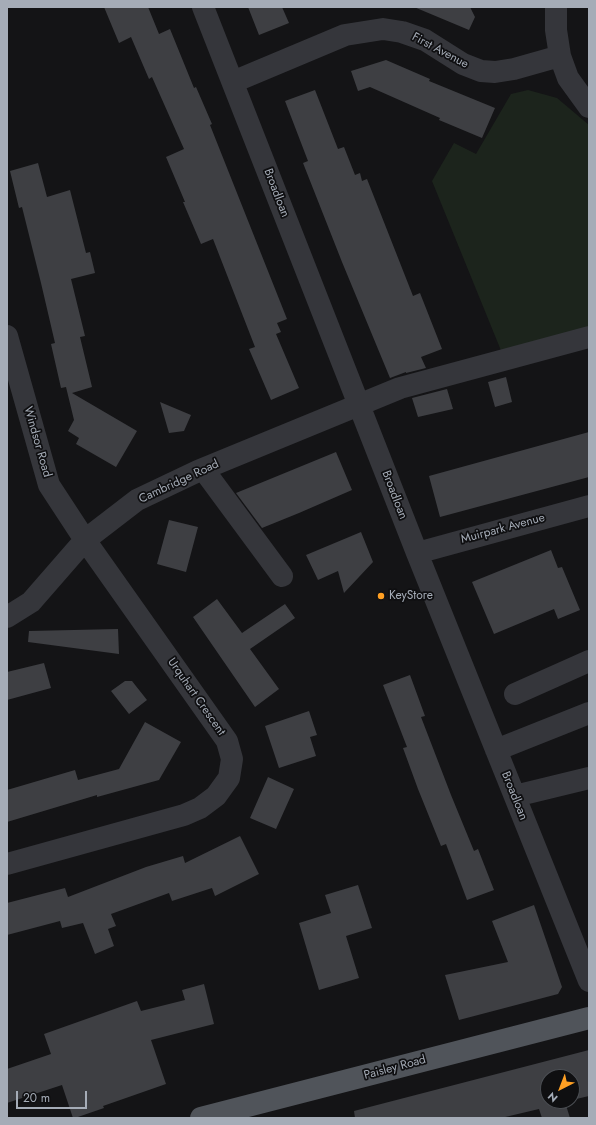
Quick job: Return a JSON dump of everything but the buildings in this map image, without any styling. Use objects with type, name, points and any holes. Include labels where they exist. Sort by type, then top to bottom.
[{"type":"main road","name":"Paisley Road","points":[[201,1118],[242,1113],[589,1018]]},
{"type":"street","name":"Broadloan","points":[[203,7],[360,405],[416,553],[589,981]]},
{"type":"street","points":[[556,7],[556,30],[560,56],[568,78],[589,107]]},
{"type":"street","name":"First Avenue","points":[[233,82],[345,35],[383,29],[402,32],[425,40],[463,64],[481,71],[495,72],[514,69],[560,56]]},
{"type":"street","name":"Windsor Road","points":[[7,336],[49,486],[85,540]]},
{"type":"street","name":"Cambridge Road","points":[[7,617],[31,602],[85,540],[137,500],[203,469],[400,388],[589,337]]},
{"type":"street","points":[[203,469],[282,576]]},
{"type":"street","name":"Muirpark Avenue","points":[[416,553],[589,506]]},
{"type":"street","name":"Urquhart Crescent","points":[[7,864],[184,815],[200,808],[216,796],[229,778],[232,759],[227,741],[85,540]]},
{"type":"street","points":[[515,694],[589,661]]},
{"type":"street","points":[[496,750],[589,714]]},
{"type":"street","points":[[515,796],[589,778]]},
{"type":"shaded area","points":[[528,90],[557,98],[589,125],[589,330],[502,353],[432,181],[454,143],[476,154],[511,94]]},
{"type":"place","name":"KeyStore","points":[[381,596]]}]
